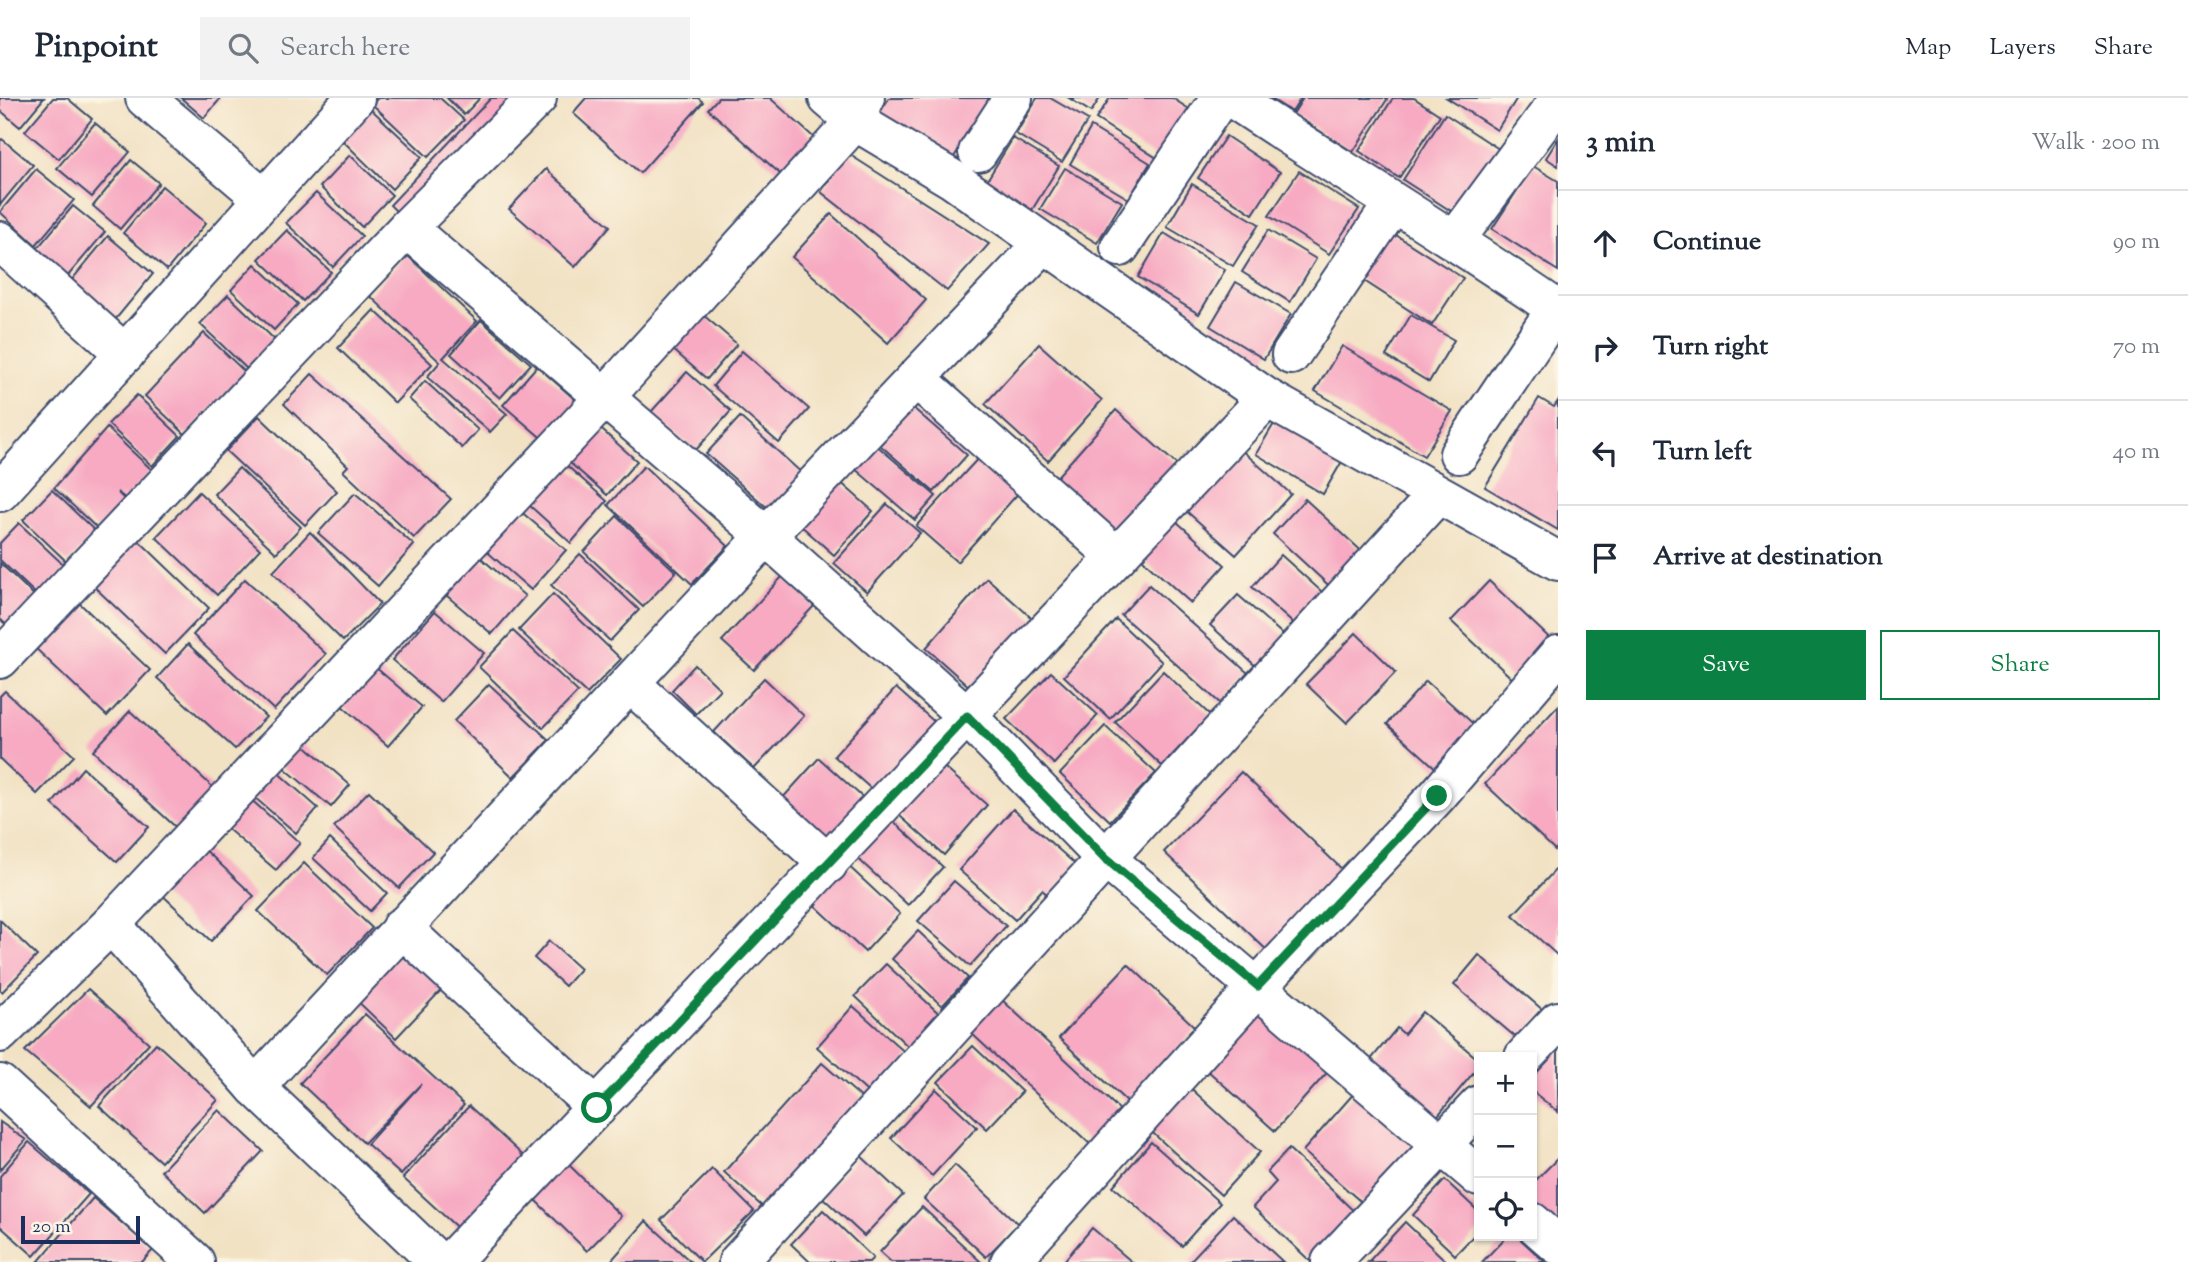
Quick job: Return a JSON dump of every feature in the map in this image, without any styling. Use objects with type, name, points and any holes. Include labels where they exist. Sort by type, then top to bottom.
[{"type":"street","points":[[145,98],[264,199]]},
{"type":"street","points":[[0,492],[355,98]]},
{"type":"street","points":[[0,659],[407,228],[537,98]]},
{"type":"street","points":[[978,152],[1013,98]]},
{"type":"street","points":[[1120,247],[1220,98]]},
{"type":"street","points":[[1232,98],[1393,204],[1456,239],[1557,310],[1459,454]]},
{"type":"street","points":[[1456,239],[1558,101]]},
{"type":"street","points":[[0,1033],[111,924],[605,397],[849,106],[1268,398],[1558,561]]},
{"type":"street","points":[[1291,355],[1393,204]]},
{"type":"street","points":[[407,228],[766,536],[967,716],[1105,858],[1474,1173]]},
{"type":"street","points":[[0,241],[125,354]]},
{"type":"street","points":[[255,1087],[766,536],[1044,243]]},
{"type":"street","points":[[916,378],[1117,557]]},
{"type":"street","points":[[450,1262],[1268,398]]},
{"type":"street","points":[[738,1262],[1437,495]]},
{"type":"street","points":[[1010,1262],[1258,986],[1437,796],[1558,656]]},
{"type":"street","points":[[630,683],[828,864]]},
{"type":"street","points":[[111,924],[255,1087],[438,1262]]},
{"type":"street","points":[[401,927],[597,1108]]},
{"type":"street","points":[[1529,1052],[1558,1021]]},
{"type":"street","points":[[0,1084],[195,1262]]},
{"type":"street","points":[[1331,1262],[1474,1110]]},
{"type":"street","points":[[1537,1226],[1558,1245]]},
{"type":"building","points":[[0,98],[44,98],[20,127],[0,110]]},
{"type":"building","points":[[53,98],[67,98],[92,119],[59,159],[25,131]]},
{"type":"building","points":[[181,98],[221,98],[204,118]]},
{"type":"building","points":[[378,98],[440,98],[464,120],[428,157],[372,104]]},
{"type":"building","points":[[447,98],[480,98],[464,115]]},
{"type":"building","points":[[491,98],[530,98],[410,225],[390,205]]},
{"type":"building","points":[[586,98],[698,98],[703,102],[640,173],[573,113]]},
{"type":"building","points":[[718,98],[770,98],[820,143],[787,180],[708,109]]},
{"type":"building","points":[[889,98],[992,98],[952,160],[879,114]]},
{"type":"building","points":[[1037,98],[1050,98],[1088,120],[1062,162],[1016,134]]},
{"type":"building","points":[[1069,98],[1100,98],[1091,112]]},
{"type":"building","points":[[1110,98],[1172,98],[1189,109],[1157,158],[1096,119]]},
{"type":"building","points":[[1270,98],[1301,98],[1292,112]]},
{"type":"building","points":[[1303,98],[1388,98],[1353,152],[1293,114]]},
{"type":"building","points":[[1393,98],[1414,98],[1440,115],[1399,178],[1359,151]]},
{"type":"building","points":[[1447,98],[1517,98],[1497,130]]},
{"type":"building","points":[[371,109],[422,157],[392,189],[342,140]]},
{"type":"building","points":[[1445,114],[1505,153],[1462,218],[1403,180]]},
{"type":"building","points":[[95,123],[130,152],[92,197],[57,168]]},
{"type":"building","points":[[1091,127],[1150,163],[1129,199],[1070,164]]},
{"type":"building","points":[[1226,136],[1280,172],[1253,214],[1198,178]]},
{"type":"building","points":[[1013,138],[1059,166],[1032,210],[986,182]]},
{"type":"building","points":[[2,139],[33,165],[0,205],[0,141]]},
{"type":"building","points":[[1558,139],[1558,166],[1546,158]]},
{"type":"building","points":[[847,153],[989,244],[947,291],[821,192]]},
{"type":"building","points":[[350,155],[392,195],[362,227],[320,187]]},
{"type":"building","points":[[131,160],[159,183],[120,229],[93,206]]},
{"type":"building","points":[[1533,166],[1558,181],[1558,271],[1492,229]]},
{"type":"building","points":[[1065,168],[1122,202],[1097,243],[1040,209]]},
{"type":"building","points":[[36,169],[74,200],[36,245],[0,212]]},
{"type":"building","points":[[546,169],[610,226],[575,267],[509,209]]},
{"type":"building","points":[[1299,171],[1359,209],[1329,254],[1269,216]]},
{"type":"building","points":[[1192,184],[1259,224],[1233,266],[1167,227]]},
{"type":"building","points":[[162,186],[206,223],[167,270],[123,233]]},
{"type":"building","points":[[316,193],[362,236],[333,267],[286,223]]},
{"type":"building","points":[[73,206],[105,232],[67,277],[35,251]]},
{"type":"building","points":[[831,214],[926,300],[888,343],[792,257]]},
{"type":"building","points":[[1385,228],[1463,278],[1432,325],[1355,275]]},
{"type":"building","points":[[287,230],[331,272],[303,301],[259,259]]},
{"type":"building","points":[[1268,230],[1316,259],[1290,302],[1242,272]]},
{"type":"building","points":[[1164,233],[1225,270],[1199,314],[1138,277]]},
{"type":"building","points":[[108,236],[153,274],[115,320],[70,282]]},
{"type":"building","points":[[407,255],[477,321],[443,358],[507,414],[490,432],[427,377],[440,362],[369,295]]},
{"type":"building","points":[[255,264],[298,304],[274,330],[231,290]]},
{"type":"building","points":[[1236,282],[1291,314],[1264,359],[1210,326]]},
{"type":"building","points":[[228,295],[275,340],[247,369],[200,324]]},
{"type":"building","points":[[694,307],[737,344],[707,379],[664,342]]},
{"type":"building","points":[[374,310],[432,364],[395,403],[338,348]]},
{"type":"building","points":[[1411,315],[1454,340],[1429,382],[1386,356]]},
{"type":"building","points":[[481,320],[531,364],[500,398],[451,354]]},
{"type":"building","points":[[204,333],[245,372],[186,435],[145,396]]},
{"type":"building","points":[[1039,344],[1102,400],[1048,461],[985,404]]},
{"type":"building","points":[[1342,346],[1452,411],[1424,456],[1315,391]]},
{"type":"building","points":[[742,351],[809,409],[779,443],[713,386]]},
{"type":"building","points":[[537,366],[580,404],[546,442],[503,405]]},
{"type":"building","points":[[687,372],[731,411],[695,451],[651,412]]},
{"type":"building","points":[[312,374],[451,499],[414,538],[343,471],[348,466],[284,404]]},
{"type":"building","points":[[425,381],[478,430],[462,448],[409,399]]},
{"type":"building","points":[[137,395],[180,436],[152,466],[108,424]]},
{"type":"building","points":[[1539,398],[1554,407],[1558,401],[1558,530],[1485,487]]},
{"type":"building","points":[[912,407],[967,455],[934,492],[880,445]]},
{"type":"building","points":[[1116,410],[1186,473],[1124,543],[1054,480]]},
{"type":"building","points":[[1281,412],[1348,451],[1323,494],[1256,454]]},
{"type":"building","points":[[259,416],[337,491],[305,525],[226,451]]},
{"type":"building","points":[[740,417],[804,475],[771,511],[706,454]]},
{"type":"building","points":[[594,423],[637,461],[607,495],[563,457]]},
{"type":"building","points":[[107,428],[152,470],[126,499],[117,492],[128,503],[101,532],[54,488]]},
{"type":"building","points":[[875,444],[936,496],[915,520],[854,468]]},
{"type":"building","points":[[1238,447],[1291,494],[1236,555],[1184,509]]},
{"type":"building","points":[[982,454],[1022,489],[957,562],[916,526]]},
{"type":"building","points":[[565,464],[607,501],[571,543],[529,505]]},
{"type":"building","points":[[644,466],[728,546],[692,584],[608,505]]},
{"type":"building","points":[[239,468],[301,527],[276,553],[214,494]]},
{"type":"building","points":[[829,472],[873,511],[834,555],[790,516]]},
{"type":"building","points":[[52,490],[96,532],[68,563],[23,520]]},
{"type":"building","points":[[199,492],[260,549],[217,595],[156,537]]},
{"type":"building","points":[[355,493],[414,545],[378,586],[318,533]]},
{"type":"building","points":[[1305,499],[1369,558],[1337,593],[1273,534]]},
{"type":"building","points":[[887,504],[920,533],[867,592],[834,563]]},
{"type":"building","points":[[518,509],[566,550],[531,590],[484,549]]},
{"type":"building","points":[[1166,512],[1225,565],[1191,603],[1132,550]]},
{"type":"building","points":[[617,516],[676,572],[643,607],[584,552]]},
{"type":"building","points":[[19,523],[67,568],[39,597],[0,560],[0,543]]},
{"type":"building","points":[[310,532],[380,604],[343,641],[273,572]]},
{"type":"building","points":[[131,533],[209,608],[165,654],[87,580]]},
{"type":"building","points":[[473,551],[525,596],[492,634],[440,590]]},
{"type":"building","points":[[580,554],[639,610],[610,641],[551,585]]},
{"type":"building","points":[[1281,555],[1332,601],[1304,633],[1252,587]]},
{"type":"building","points":[[0,563],[39,600],[12,630],[0,619]]},
{"type":"building","points":[[783,576],[814,606],[754,670],[722,641]]},
{"type":"building","points":[[987,578],[1034,620],[972,689],[926,648]]},
{"type":"building","points":[[245,579],[326,654],[274,710],[193,635]]},
{"type":"building","points":[[1489,581],[1558,646],[1520,686],[1451,621]]},
{"type":"building","points":[[1149,585],[1248,673],[1221,704],[1121,615]]},
{"type":"building","points":[[553,594],[621,659],[587,694],[519,630]]},
{"type":"building","points":[[1238,595],[1297,647],[1269,678],[1210,625]]},
{"type":"building","points":[[74,598],[150,670],[107,716],[31,644]]},
{"type":"building","points":[[435,611],[484,653],[441,702],[392,660]]},
{"type":"building","points":[[1116,619],[1162,662],[1110,719],[1064,676]]},
{"type":"building","points":[[513,631],[578,692],[543,728],[479,667]]},
{"type":"building","points":[[1356,633],[1396,672],[1347,723],[1306,684]]},
{"type":"building","points":[[188,644],[266,717],[235,749],[157,678]]},
{"type":"building","points":[[367,660],[422,707],[388,746],[334,699]]},
{"type":"building","points":[[695,665],[720,689],[696,714],[672,690]]},
{"type":"building","points":[[1163,671],[1210,715],[1162,766],[1115,722]]},
{"type":"building","points":[[1051,672],[1098,715],[1054,764],[1006,719]]},
{"type":"building","points":[[764,678],[804,716],[754,769],[714,732]]},
{"type":"building","points":[[1426,681],[1479,729],[1440,772],[1387,724]]},
{"type":"building","points":[[489,684],[549,740],[513,777],[454,721]]},
{"type":"building","points":[[896,688],[938,725],[877,794],[834,756]]},
{"type":"building","points":[[5,691],[74,756],[37,794],[0,759],[0,696]]},
{"type":"building","points":[[1558,706],[1558,847],[1555,850],[1485,784]]},
{"type":"building","points":[[130,711],[217,791],[180,831],[93,751]]},
{"type":"building","points":[[1105,726],[1156,773],[1110,821],[1060,774]]},
{"type":"building","points":[[302,743],[350,785],[331,807],[282,766]]},
{"type":"building","points":[[819,758],[870,804],[832,847],[780,801]]},
{"type":"building","points":[[936,760],[987,805],[944,855],[892,809]]},
{"type":"building","points":[[83,768],[149,827],[117,862],[52,804]]},
{"type":"building","points":[[276,771],[318,808],[296,833],[254,797]]},
{"type":"building","points":[[1241,772],[1349,876],[1273,956],[1164,852]]},
{"type":"building","points":[[369,791],[433,852],[399,888],[334,827]]},
{"type":"building","points":[[248,797],[300,843],[276,870],[223,825]]},
{"type":"building","points":[[1013,809],[1083,871],[1056,902],[1042,890],[1015,920],[959,870]]},
{"type":"building","points":[[889,817],[943,867],[908,905],[854,855]]},
{"type":"building","points":[[330,839],[387,893],[370,911],[313,858]]},
{"type":"building","points":[[200,845],[254,896],[211,941],[157,890]]},
{"type":"building","points":[[843,861],[900,914],[865,952],[807,898]]},
{"type":"building","points":[[304,863],[372,928],[327,975],[258,911]]},
{"type":"building","points":[[1558,867],[1558,956],[1513,915]]},
{"type":"building","points":[[954,881],[1006,926],[970,966],[918,921]]},
{"type":"building","points":[[0,920],[37,956],[2,992],[0,990]]},
{"type":"building","points":[[918,931],[968,978],[942,1006],[892,959]]},
{"type":"building","points":[[549,941],[580,969],[565,986],[534,958]]},
{"type":"building","points":[[399,942],[445,986],[396,1038],[350,994]]},
{"type":"building","points":[[1479,955],[1544,1011],[1519,1040],[1454,985]]},
{"type":"building","points":[[886,964],[946,1020],[915,1053],[855,996]]},
{"type":"building","points":[[1128,964],[1196,1028],[1127,1102],[1059,1038]]},
{"type":"building","points":[[88,989],[149,1043],[91,1106],[25,1051]]},
{"type":"building","points":[[1253,997],[1332,1067],[1275,1131],[1197,1061]]},
{"type":"building","points":[[1000,998],[1122,1112],[1091,1145],[969,1031]]},
{"type":"building","points":[[853,1006],[909,1056],[873,1097],[817,1047]]},
{"type":"building","points":[[1422,1012],[1474,1056],[1474,1072],[1435,1119],[1368,1063],[1397,1028],[1404,1034]]},
{"type":"building","points":[[365,1014],[464,1105],[401,1175],[367,1144],[421,1084],[364,1143],[300,1083]]},
{"type":"building","points":[[1558,1040],[1558,1112],[1537,1095],[1537,1067]]},
{"type":"building","points":[[156,1043],[218,1100],[161,1162],[99,1106]]},
{"type":"building","points":[[973,1046],[1022,1092],[987,1129],[938,1082]]},
{"type":"building","points":[[822,1063],[863,1099],[765,1209],[724,1172]]},
{"type":"building","points":[[1183,1081],[1260,1152],[1221,1195],[1144,1125]]},
{"type":"building","points":[[936,1089],[977,1127],[932,1176],[891,1138]]},
{"type":"building","points":[[1356,1091],[1421,1149],[1368,1208],[1303,1151]]},
{"type":"building","points":[[469,1106],[530,1162],[464,1234],[403,1178]]},
{"type":"building","points":[[219,1110],[263,1151],[205,1213],[161,1171]]},
{"type":"building","points":[[0,1122],[26,1140],[0,1170]]},
{"type":"building","points":[[29,1142],[89,1194],[34,1256],[0,1226],[0,1176]]},
{"type":"building","points":[[1151,1142],[1220,1203],[1182,1246],[1113,1186]]},
{"type":"building","points":[[1289,1149],[1363,1220],[1322,1262],[1311,1262],[1253,1207],[1276,1182],[1267,1172]]},
{"type":"building","points":[[860,1155],[903,1195],[864,1236],[821,1196]]},
{"type":"building","points":[[1558,1158],[1558,1218],[1552,1224],[1537,1209],[1537,1179]]},
{"type":"building","points":[[564,1160],[621,1216],[587,1251],[530,1195]]},
{"type":"building","points":[[955,1165],[1018,1224],[986,1257],[924,1199]]},
{"type":"building","points":[[712,1169],[754,1211],[702,1262],[661,1220]]},
{"type":"building","points":[[1445,1180],[1474,1207],[1474,1235],[1455,1255],[1413,1215]]},
{"type":"building","points":[[93,1198],[153,1250],[142,1262],[38,1262]]},
{"type":"building","points":[[922,1207],[981,1262],[891,1262],[880,1252]]},
{"type":"building","points":[[823,1210],[873,1258],[869,1262],[810,1262],[791,1244]]},
{"type":"building","points":[[1233,1215],[1283,1262],[1189,1262]]},
{"type":"building","points":[[646,1221],[691,1262],[610,1262]]},
{"type":"building","points":[[1405,1222],[1447,1262],[1368,1262]]},
{"type":"building","points":[[1092,1228],[1132,1262],[1063,1262]]},
{"type":"building","points":[[1502,1241],[1522,1241],[1545,1262],[1482,1262]]},
{"type":"route","points":[[597,1108],[967,716],[1105,858],[1258,986],[1437,796]]}]
